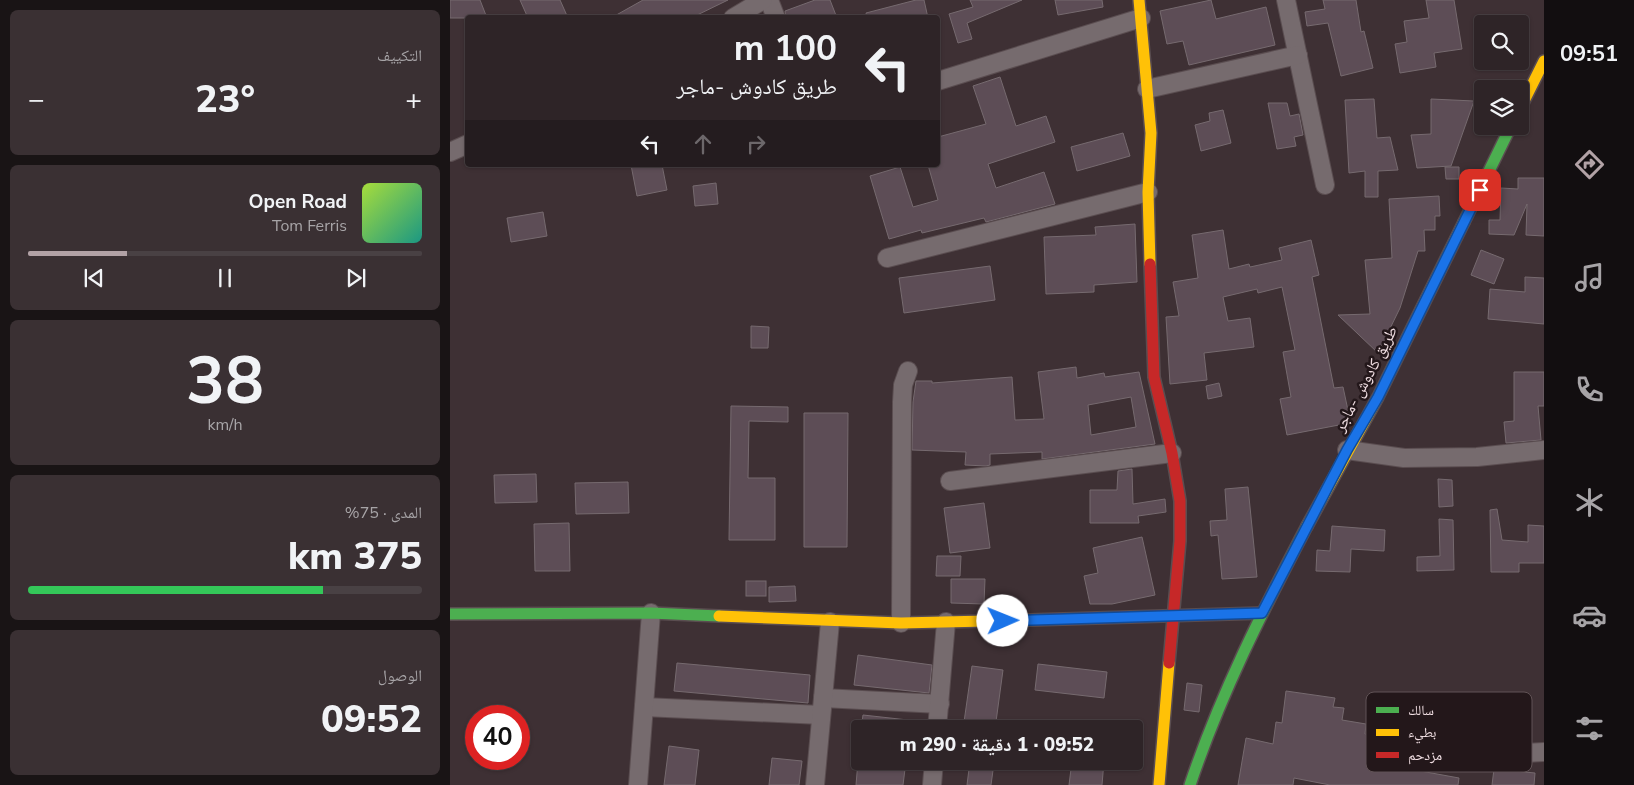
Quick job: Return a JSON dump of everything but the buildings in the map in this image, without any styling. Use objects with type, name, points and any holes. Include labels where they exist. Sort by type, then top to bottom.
[{"type":"main road","points":[[1139,0],[1148,89],[1150,133],[1148,192],[1154,377],[1172,453],[1180,511],[1180,540],[1159,785]]},
{"type":"main road","points":[[1529,91],[1544,61]]},
{"type":"main road","name":"طريق كادوش -ماجر","points":[[1190,785],[1206,737],[1262,613],[1347,450],[1378,397],[1507,135]]},
{"type":"main road","points":[[450,614],[651,613],[830,622],[901,623],[1173,617],[1262,613]]},
{"type":"street","points":[[738,15],[763,0]]},
{"type":"street","points":[[769,0],[775,15]]},
{"type":"street","points":[[1286,0],[1325,185]]},
{"type":"street","points":[[940,81],[1141,18]]},
{"type":"street","points":[[1148,89],[1298,55]]},
{"type":"street","points":[[450,152],[465,145]]},
{"type":"street","points":[[888,258],[1148,192]]},
{"type":"street","points":[[901,623],[902,402],[903,385],[908,371]]},
{"type":"street","points":[[1347,450],[1404,458],[1478,458],[1544,450]]},
{"type":"street","points":[[950,481],[1172,453]]},
{"type":"street","points":[[638,785],[651,613]]},
{"type":"street","points":[[815,785],[830,622]]},
{"type":"street","points":[[939,720],[946,622]]},
{"type":"street","points":[[644,707],[822,707],[940,704]]},
{"type":"street","points":[[932,785],[933,770]]},
{"type":"traffic: fast","points":[[1464,222],[1507,135]]},
{"type":"traffic: fast","points":[[1190,785],[1229,686],[1259,621],[1307,526]]},
{"type":"traffic: fast","points":[[450,614],[651,613],[719,616]]},
{"type":"traffic: slow","points":[[1139,0],[1151,133],[1148,192],[1150,264]]},
{"type":"traffic: slow","points":[[1529,91],[1544,61]]},
{"type":"traffic: slow","points":[[1307,526],[1378,397],[1464,222]]},
{"type":"traffic: slow","points":[[719,616],[901,623],[1030,620]]},
{"type":"traffic: slow","points":[[1159,785],[1169,663]]},
{"type":"traffic: jam","points":[[1150,264],[1154,377],[1172,453],[1180,501],[1180,541],[1169,663]]},
{"type":"traffic: jam","points":[[1030,620],[1262,613]]},
{"type":"route","points":[[1003,621],[1262,613],[1347,450],[1378,397],[1480,190]]}]
